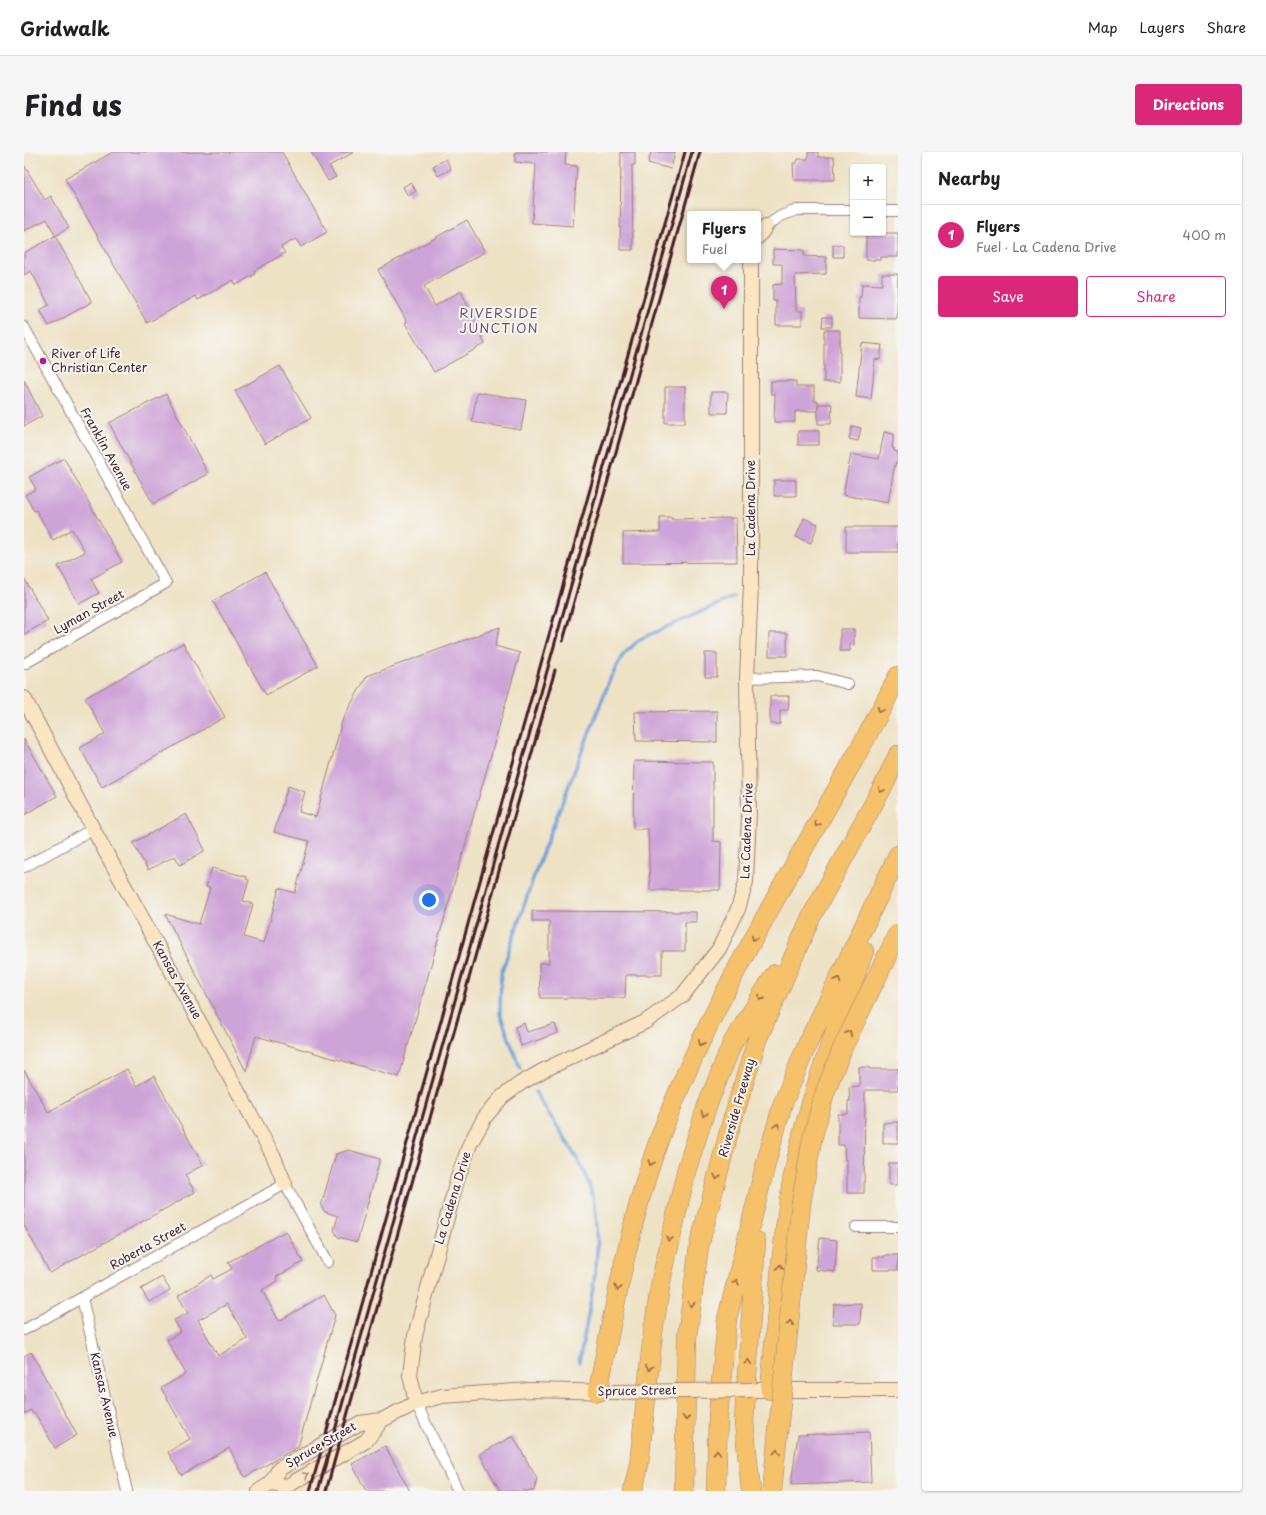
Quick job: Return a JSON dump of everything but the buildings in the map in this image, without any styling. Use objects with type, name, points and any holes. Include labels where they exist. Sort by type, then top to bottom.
[{"type":"highway","points":[[607,1392],[616,1295],[634,1221],[654,1155],[683,1081],[759,928],[898,676]]},
{"type":"highway","name":"Riverside Freeway","points":[[684,1491],[687,1337],[699,1246],[730,1128],[757,1040],[811,917],[885,783],[898,755]]},
{"type":"highway","points":[[716,1491],[718,1416],[727,1319],[766,1163],[783,1103],[807,1045],[897,857]]},
{"type":"highway","points":[[761,1390],[794,1174],[814,1095],[897,857]]},
{"type":"highway","points":[[633,1491],[639,1458],[653,1333],[661,1281],[674,1218],[692,1152],[707,1106],[732,1044],[811,917]]},
{"type":"highway","points":[[772,1491],[801,1204],[812,1139],[825,1092],[843,1047],[898,933]]},
{"type":"highway","points":[[751,1491],[744,1422],[754,1255],[766,1163]]},
{"type":"street","points":[[762,232],[781,216],[797,210],[850,210]]},
{"type":"street","points":[[886,211],[898,211]]},
{"type":"street","name":"La Cadena Drive","points":[[416,1403],[410,1375],[415,1336],[458,1177],[470,1144],[485,1117],[502,1097],[521,1083],[544,1070],[645,1022],[662,1012],[686,990],[719,950],[730,930],[746,882],[748,853],[747,678],[751,585],[751,263]]},
{"type":"street","name":"Franklin Avenue","points":[[24,327],[166,583]]},
{"type":"street","name":"Lyman Street","points":[[24,664],[166,583]]},
{"type":"street","points":[[747,678],[817,676],[848,684]]},
{"type":"street","name":"Kansas Avenue","points":[[24,698],[94,829],[273,1155],[285,1184],[328,1262]]},
{"type":"street","points":[[24,867],[94,829]]},
{"type":"street","name":"Roberta Street","points":[[24,1330],[285,1184]]},
{"type":"street","points":[[856,1227],[898,1227]]},
{"type":"street","name":"Kansas Avenue","points":[[82,1298],[127,1491]]},
{"type":"street","name":"Spruce Street","points":[[264,1488],[279,1469],[360,1423],[382,1420],[416,1403],[446,1395],[531,1390],[607,1392],[898,1390]]},
{"type":"street","points":[[416,1403],[458,1491]]},
{"type":"street","name":"Spruce Street","points":[[264,1488],[287,1486],[335,1459],[366,1441],[382,1420]]},
{"type":"waterway","points":[[520,1068],[500,1014],[501,974],[536,870],[611,677],[624,654],[640,639],[734,597]]},
{"type":"waterway","points":[[535,1092],[566,1140],[583,1170],[592,1193],[596,1217],[596,1265],[593,1290],[579,1362]]},
{"type":"railway","points":[[310,1491],[685,152]]},
{"type":"railway","points":[[318,1491],[692,152]]},
{"type":"railway","points":[[563,641],[700,152]]},
{"type":"railway","points":[[326,1491],[555,670]]},
{"type":"place","name":"Flyers","points":[[724,309]]},
{"type":"place","name":"River of Life Christian Center","points":[[43,361]]},
{"type":"district","name":"RIVERSIDE JUNCTION","points":[[499,320]]}]
